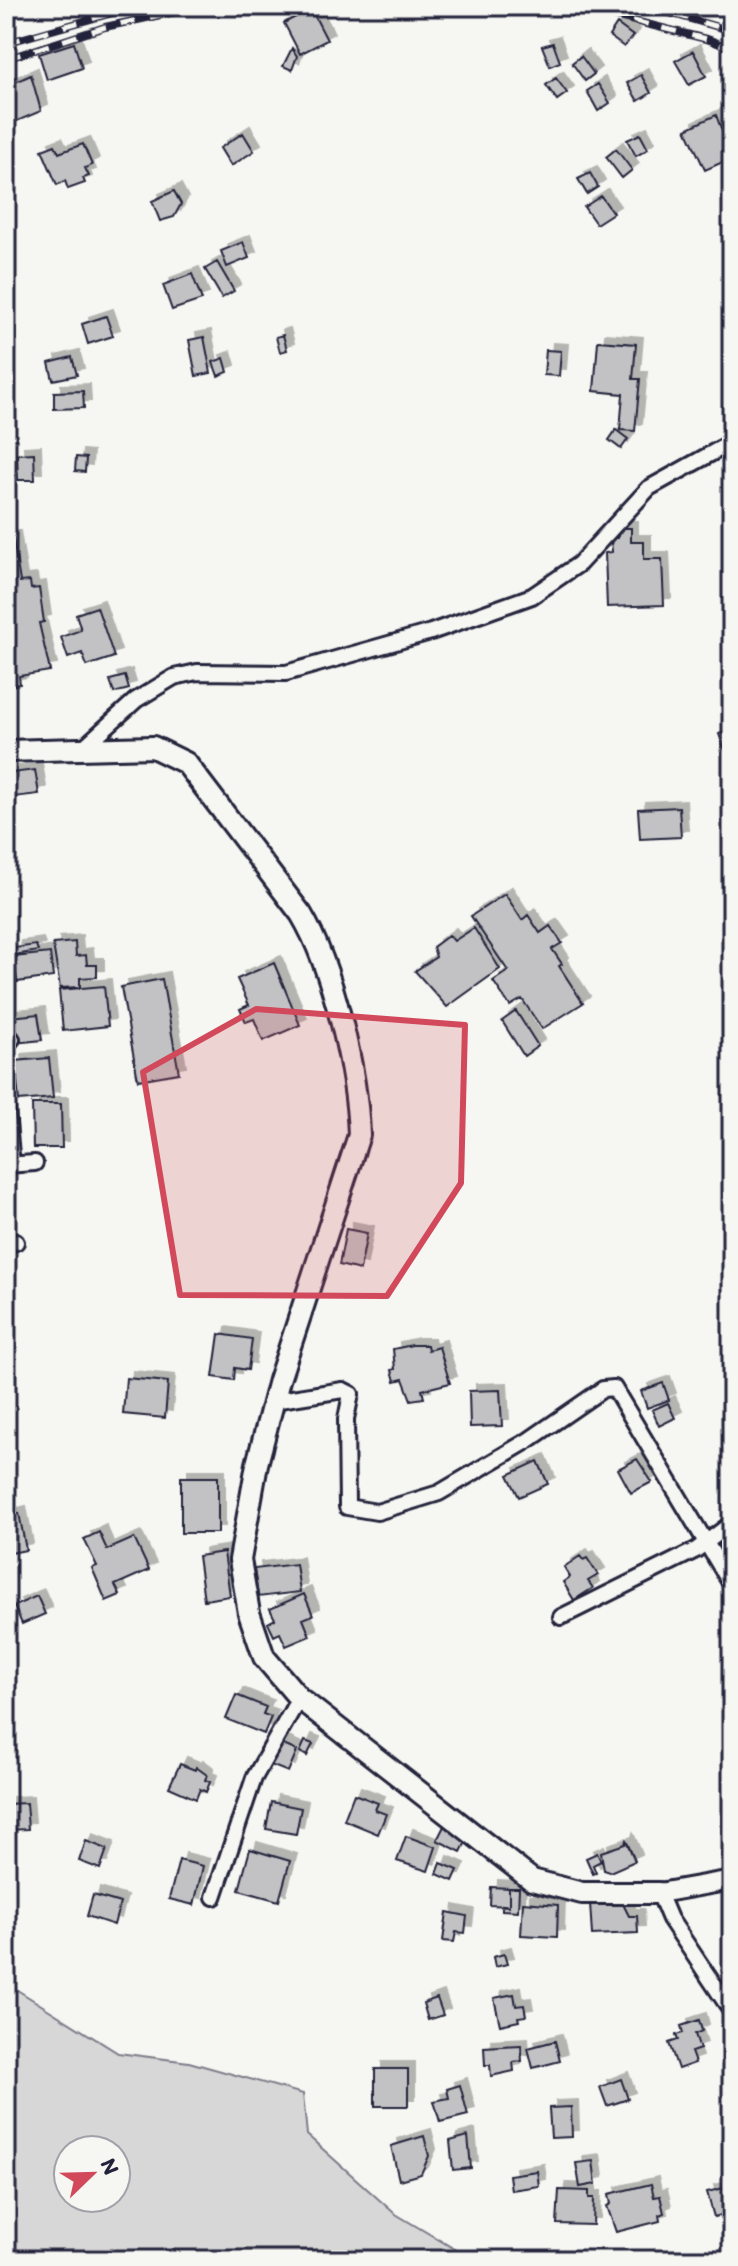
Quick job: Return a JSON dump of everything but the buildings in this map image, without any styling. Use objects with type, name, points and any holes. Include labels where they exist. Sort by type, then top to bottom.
[{"type":"main road","points":[[6,751],[153,747],[186,763],[314,936],[358,1100],[359,1135],[273,1401],[240,1560],[249,1613],[264,1657],[299,1698],[532,1880],[582,1893],[659,1893]]},
{"type":"street","points":[[84,747],[136,700],[174,677],[197,672],[286,673],[431,632],[532,596],[579,564],[649,488],[732,442]]},
{"type":"street","points":[[6,1102],[9,1165],[35,1163]]},
{"type":"street","points":[[273,1401],[343,1390],[351,1394],[346,1419],[347,1507],[377,1512],[439,1493],[529,1440],[603,1389],[614,1388],[732,1586]]},
{"type":"street","points":[[561,1617],[696,1550],[732,1523]]},
{"type":"street","points":[[214,1897],[254,1778],[299,1698]]},
{"type":"street","points":[[732,1880],[659,1893],[670,1919],[732,2012]]},
{"type":"highlighted area","points":[[256,1009],[465,1025],[461,1183],[387,1296],[180,1295],[143,1072]]},
{"type":"shaded area","points":[[6,1983],[118,2053],[189,2062],[303,2094],[307,2135],[394,2213],[473,2260],[6,2260]]},
{"type":"railway","points":[[6,43],[137,6]]},
{"type":"railway","points":[[6,59],[105,27],[202,6]]},
{"type":"railway","points":[[575,6],[710,40],[732,49]]},
{"type":"railway","points":[[645,6],[732,31]]}]
